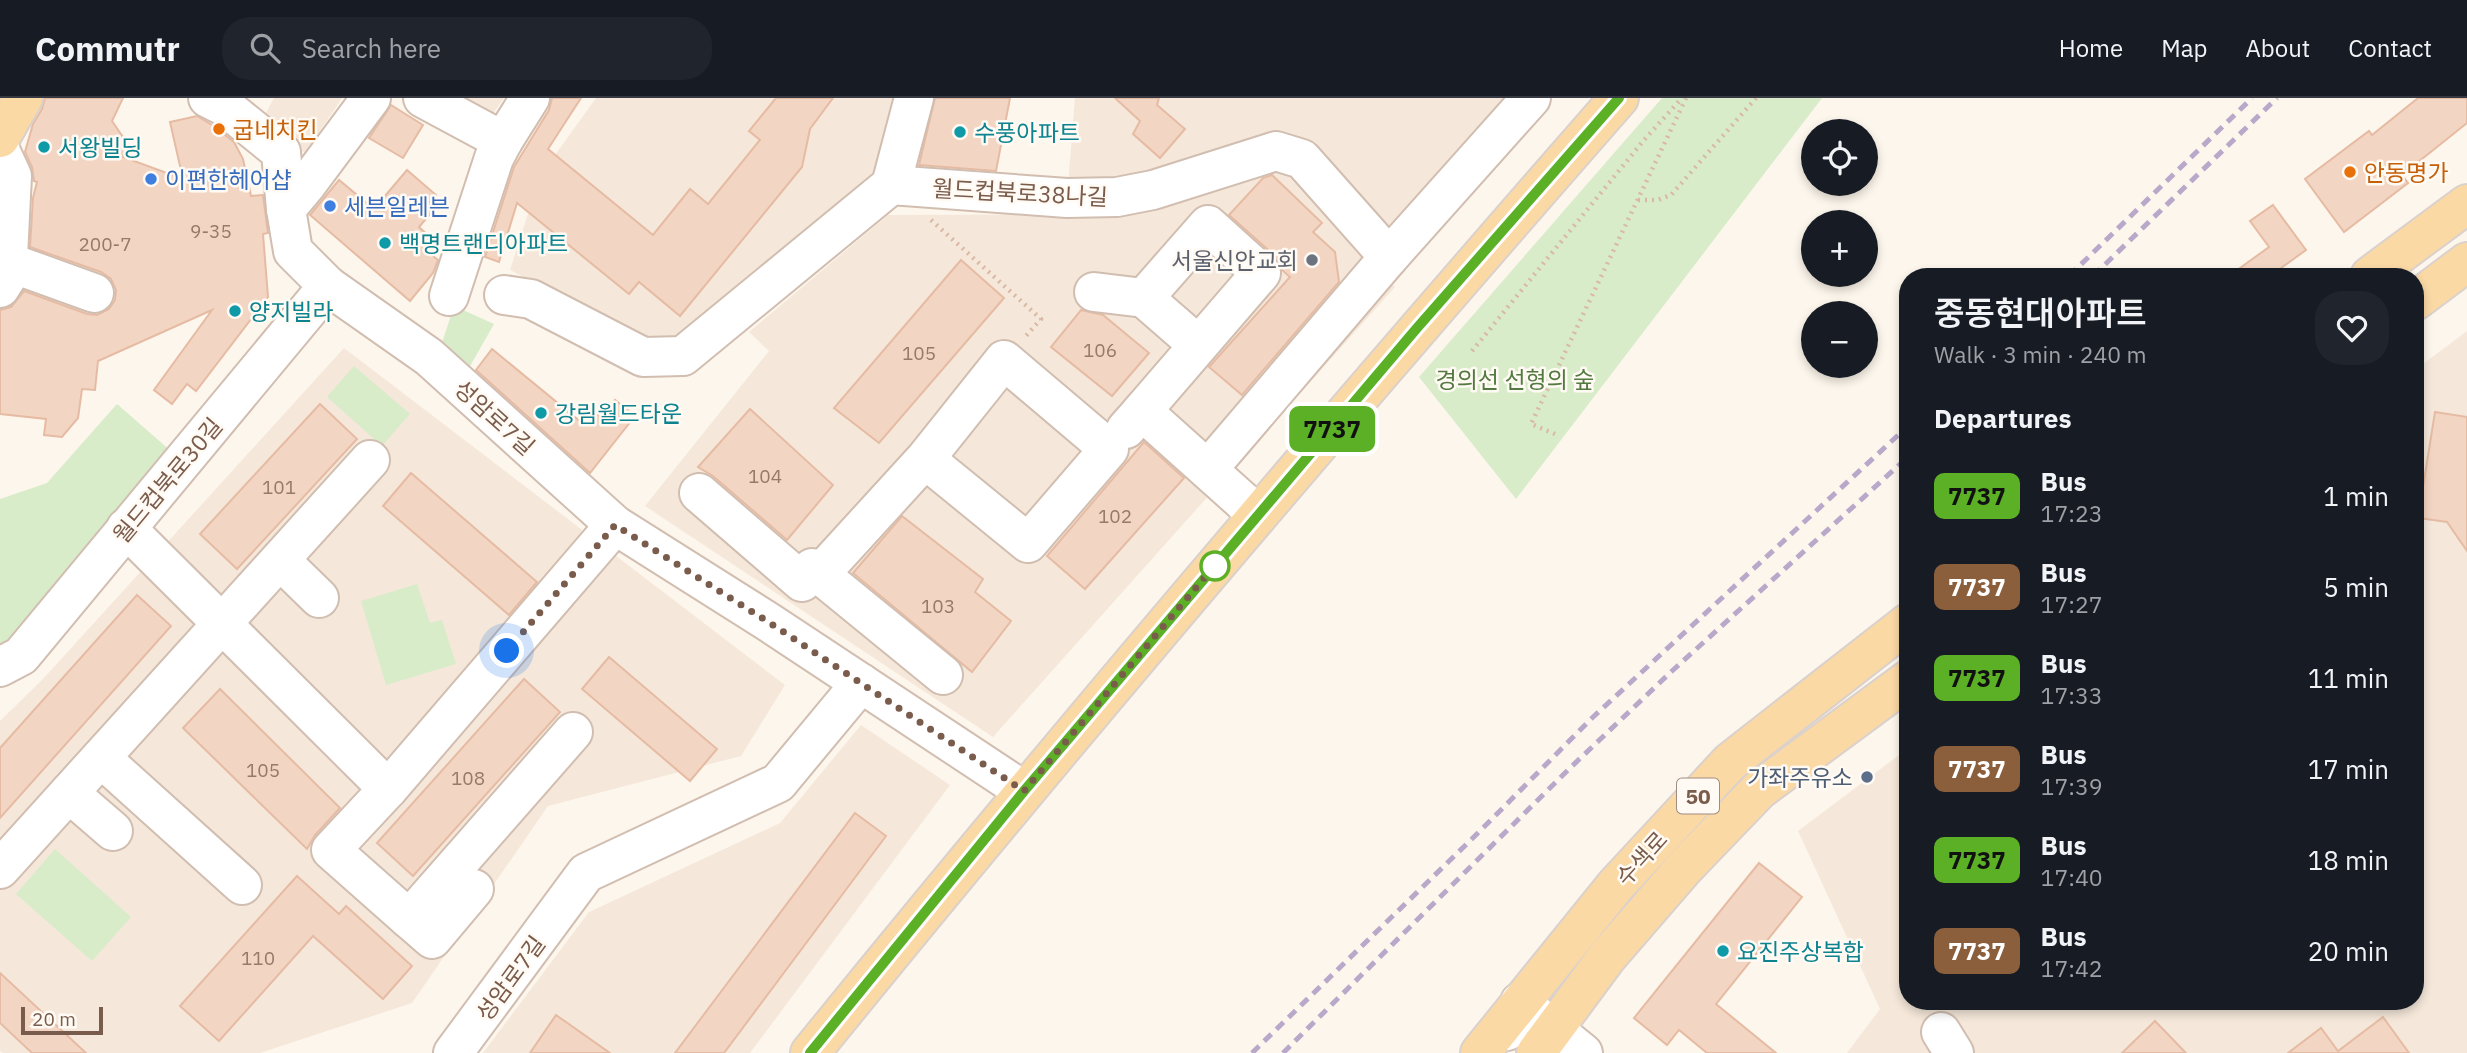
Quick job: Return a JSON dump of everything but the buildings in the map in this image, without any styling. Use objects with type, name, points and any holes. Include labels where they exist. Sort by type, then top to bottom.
[{"type":"main road","points":[[0,138],[23,98]]},
{"type":"main road","points":[[810,1053],[1024,791],[1435,308],[1619,98]]},
{"type":"main road","points":[[2384,268],[2461,220]]},
{"type":"main road","points":[[2424,294],[2467,262]]},
{"type":"main road","name":"수색로","points":[[1480,1053],[1616,885],[1730,762],[1899,630]]},
{"type":"main road","name":"수색로","points":[[1545,1041],[1607,957],[1685,868],[1759,790],[1899,687]]},
{"type":"street","name":"성암로7길","points":[[208,98],[224,106],[281,152],[293,251],[328,286],[429,357],[615,525],[770,623],[1024,791]]},
{"type":"street","points":[[286,209],[371,98]]},
{"type":"street","points":[[423,98],[503,141]]},
{"type":"street","points":[[449,296],[494,158],[530,98]]},
{"type":"street","points":[[503,295],[531,299],[643,356],[683,356],[891,185],[914,98]]},
{"type":"street","points":[[1208,469],[1531,98]]},
{"type":"street","points":[[0,150],[12,176],[3,269],[94,293]]},
{"type":"street","name":"월드컵북로38나길","points":[[891,185],[1067,198],[1116,197],[1153,190],[1276,151],[1302,159],[1390,257]]},
{"type":"street","points":[[925,459],[1028,543],[1261,273],[1208,225],[1144,298]]},
{"type":"street","name":"월드컵북로30길","points":[[0,667],[20,656],[328,286]]},
{"type":"street","points":[[1094,292],[1144,298],[1198,345]]},
{"type":"street","points":[[770,623],[925,459],[1004,360],[1109,449]]},
{"type":"street","points":[[1142,411],[1258,515]]},
{"type":"street","points":[[0,869],[370,460]]},
{"type":"street","points":[[699,493],[943,675]]},
{"type":"street","points":[[474,889],[432,939],[331,850],[388,789],[615,525]]},
{"type":"street","points":[[127,528],[388,789]]},
{"type":"street","points":[[280,560],[319,598]]},
{"type":"street","name":"성암로7길","points":[[453,1053],[586,873],[778,783],[861,683]]},
{"type":"street","points":[[409,919],[573,732]]},
{"type":"street","points":[[101,758],[242,885]]},
{"type":"street","points":[[69,793],[113,831]]},
{"type":"street","points":[[1520,1002],[1545,1041],[1583,1053]]},
{"type":"street","points":[[1497,1053],[1520,1002]]},
{"type":"path","points":[[1555,434],[1531,424],[1684,98]]},
{"type":"path","points":[[1472,351],[1644,140],[1684,98]]},
{"type":"path","points":[[1638,200],[1658,200],[1671,195],[1756,98]]},
{"type":"path","points":[[936,225],[1041,319],[1004,360]]},
{"type":"shaded area","points":[[274,98],[342,98],[305,153],[262,120]]},
{"type":"shaded area","points":[[457,98],[504,98],[491,116]]},
{"type":"shaded area","points":[[596,98],[895,98],[873,185],[678,339],[650,341],[510,270],[540,176]]},
{"type":"shaded area","points":[[1075,98],[1531,98],[1389,257],[1302,159],[1067,198]]},
{"type":"shaded area","points":[[1269,172],[1292,176],[1395,287],[993,737],[645,506],[769,351],[749,332],[888,215],[1111,214]]},
{"type":"shaded area","points":[[2467,331],[2467,1053],[1847,1053],[1880,1009],[1798,831],[1899,755],[1899,1010],[2424,1010],[2424,363]]},
{"type":"shaded area","points":[[344,348],[785,685],[741,756],[548,806],[412,1003],[260,1053],[3,1053],[0,1051],[0,721],[43,679]]},
{"type":"shaded area","points":[[861,725],[950,785],[750,1053],[483,1053],[589,912],[780,823]]},
{"type":"green space","name":"경의선 선형의 숲","points":[[1662,98],[1822,98],[1806,119],[1801,119],[1801,126],[1516,499],[1419,377]]},
{"type":"green space","points":[[454,306],[494,324],[465,375],[439,352]]},
{"type":"green space","points":[[354,366],[410,414],[382,446],[327,397]]},
{"type":"green space","points":[[117,404],[172,452],[7,641],[0,644],[0,499],[47,483]]},
{"type":"green space","points":[[417,584],[430,623],[442,620],[456,664],[386,685],[361,601]]},
{"type":"green space","points":[[55,849],[131,917],[92,961],[16,894]]},
{"type":"railway","points":[[2077,268],[2252,98]]},
{"type":"railway","points":[[2101,268],[2277,98]]},
{"type":"railway","points":[[1252,1053],[1592,718],[1899,434]]},
{"type":"railway","points":[[1283,1053],[1570,768],[1672,671],[1899,465]]},
{"type":"bus line","name":"7737","points":[[810,1053],[1024,791],[1417,328],[1619,98]]},
{"type":"place","name":"굽네치킨","points":[[219,129]]},
{"type":"place","name":"수풍아파트","points":[[960,132]]},
{"type":"place","name":"서왕빌딩","points":[[44,147]]},
{"type":"place","name":"안동명가","points":[[2350,172]]},
{"type":"place","name":"이편한헤어샵","points":[[151,179]]},
{"type":"place","name":"세븐일레븐","points":[[330,206]]},
{"type":"place","name":"백명트랜디아파트","points":[[385,243]]},
{"type":"place","name":"서울신안교회","points":[[1312,260]]},
{"type":"place","name":"양지빌라","points":[[235,311]]},
{"type":"place","name":"강림월드타운","points":[[541,413]]},
{"type":"place","name":"가좌주유소","points":[[1867,777]]},
{"type":"place","name":"요진주상복합","points":[[1723,951]]},
{"type":"route","points":[[507,651],[615,525],[770,623],[1024,791],[1222,557],[1215,566]]}]
